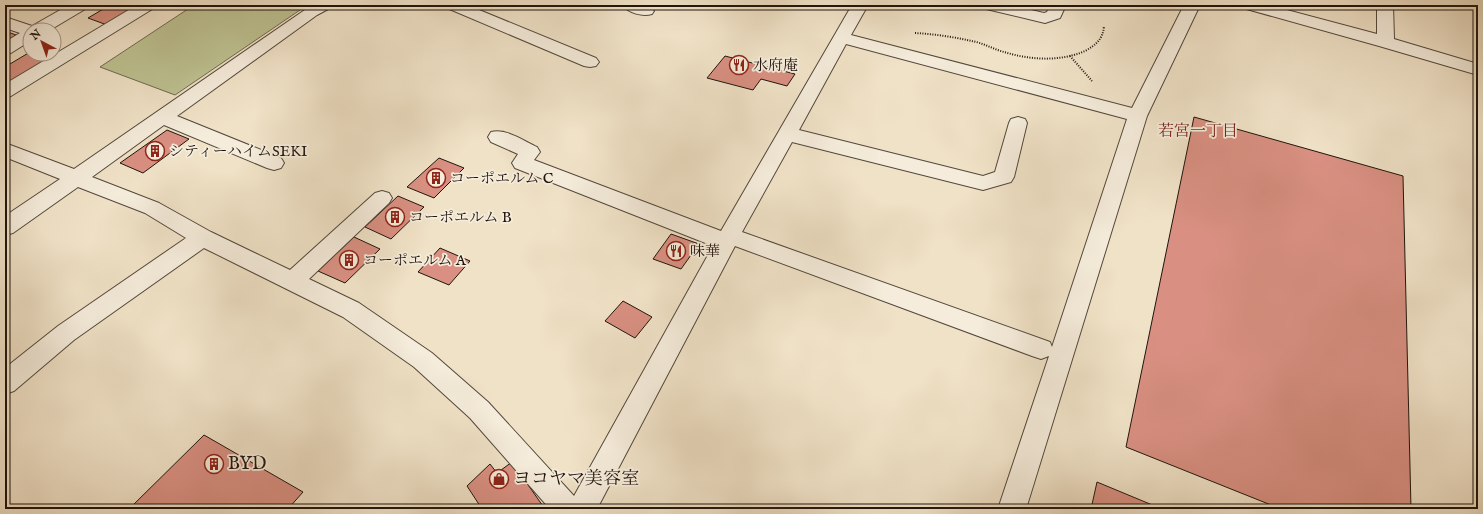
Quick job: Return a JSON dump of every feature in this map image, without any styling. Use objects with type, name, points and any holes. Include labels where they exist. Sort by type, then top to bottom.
[{"type":"street","points":[[52,22],[81,5]]},
{"type":"street","points":[[5,92],[148,5]]},
{"type":"street","points":[[5,227],[311,12],[324,5]]},
{"type":"street","points":[[452,5],[590,62]]},
{"type":"street","points":[[631,5],[646,11]]},
{"type":"street","points":[[582,509],[728,239],[860,5]]},
{"type":"street","points":[[991,5],[1046,18],[1054,15],[1058,5]]},
{"type":"street","points":[[1012,509],[1138,116],[1192,5]]},
{"type":"street","points":[[1249,5],[1385,42],[1478,70]]},
{"type":"street","points":[[1385,5],[1385,42]]},
{"type":"street","points":[[5,22],[22,28]]},
{"type":"street","points":[[842,38],[1138,116]]},
{"type":"street","points":[[5,49],[22,39]]},
{"type":"street","points":[[162,117],[274,163]]},
{"type":"street","points":[[787,134],[984,183],[1004,177],[1018,123]]},
{"type":"street","points":[[498,137],[530,152],[522,162],[728,239],[1041,349]]},
{"type":"street","points":[[5,150],[152,208],[203,238],[351,310],[423,360],[479,410],[568,509]]},
{"type":"street","points":[[293,281],[382,198]]},
{"type":"street","points":[[5,383],[66,333],[203,238]]},
{"type":"path","points":[[908,33],[973,42],[1020,56],[1052,58],[1070,56],[1085,51],[1097,44],[1104,34],[1104,26]]},
{"type":"green space","points":[[194,5],[285,5],[300,10],[175,95],[100,67]]},
{"type":"building","points":[[110,5],[139,5],[107,25],[88,18]]},
{"type":"building","points":[[5,31],[16,35],[5,42]]},
{"type":"building","name":"水府庵","points":[[725,56],[795,74],[787,86],[761,79],[753,90],[707,78]]},
{"type":"building","points":[[22,57],[22,62],[47,62],[5,88],[5,67]]},
{"type":"building","points":[[1194,117],[1403,176],[1411,509],[1281,509],[1126,447]]},
{"type":"building","name":"シティーハイムSEKI","points":[[167,130],[189,139],[143,173],[120,163]]},
{"type":"building","name":"コーポエルム C","points":[[439,158],[464,168],[434,198],[407,187]]},
{"type":"building","name":"コーポエルム B","points":[[398,196],[424,207],[391,239],[365,227]]},
{"type":"building","name":"味華","points":[[671,234],[699,244],[681,269],[653,259]]},
{"type":"building","name":"コーポエルム A","points":[[354,237],[380,249],[345,283],[318,271]]},
{"type":"building","points":[[440,248],[470,261],[449,285],[418,272]]},
{"type":"building","points":[[623,301],[652,317],[635,338],[605,321]]},
{"type":"building","name":"BYD","points":[[204,435],[303,492],[288,509],[129,509]]},
{"type":"building","name":"ヨコヤマ美容室","points":[[512,462],[545,509],[482,509],[467,486],[490,464],[497,473]]},
{"type":"building","points":[[1097,482],[1162,509],[1091,509]]},
{"type":"place","name":"水府庵","points":[[739,65]]},
{"type":"place","name":"シティーハイムSEKI","points":[[155,151]]},
{"type":"place","name":"コーポエルム C","points":[[436,178]]},
{"type":"place","name":"コーポエルム B","points":[[395,217]]},
{"type":"place","name":"味華","points":[[676,251]]},
{"type":"place","name":"コーポエルム A","points":[[349,260]]},
{"type":"place","name":"BYD","points":[[214,464]]},
{"type":"place","name":"ヨコヤマ美容室","points":[[499,479]]},
{"type":"district","name":"若宮一丁目","points":[[1198,132]]}]
